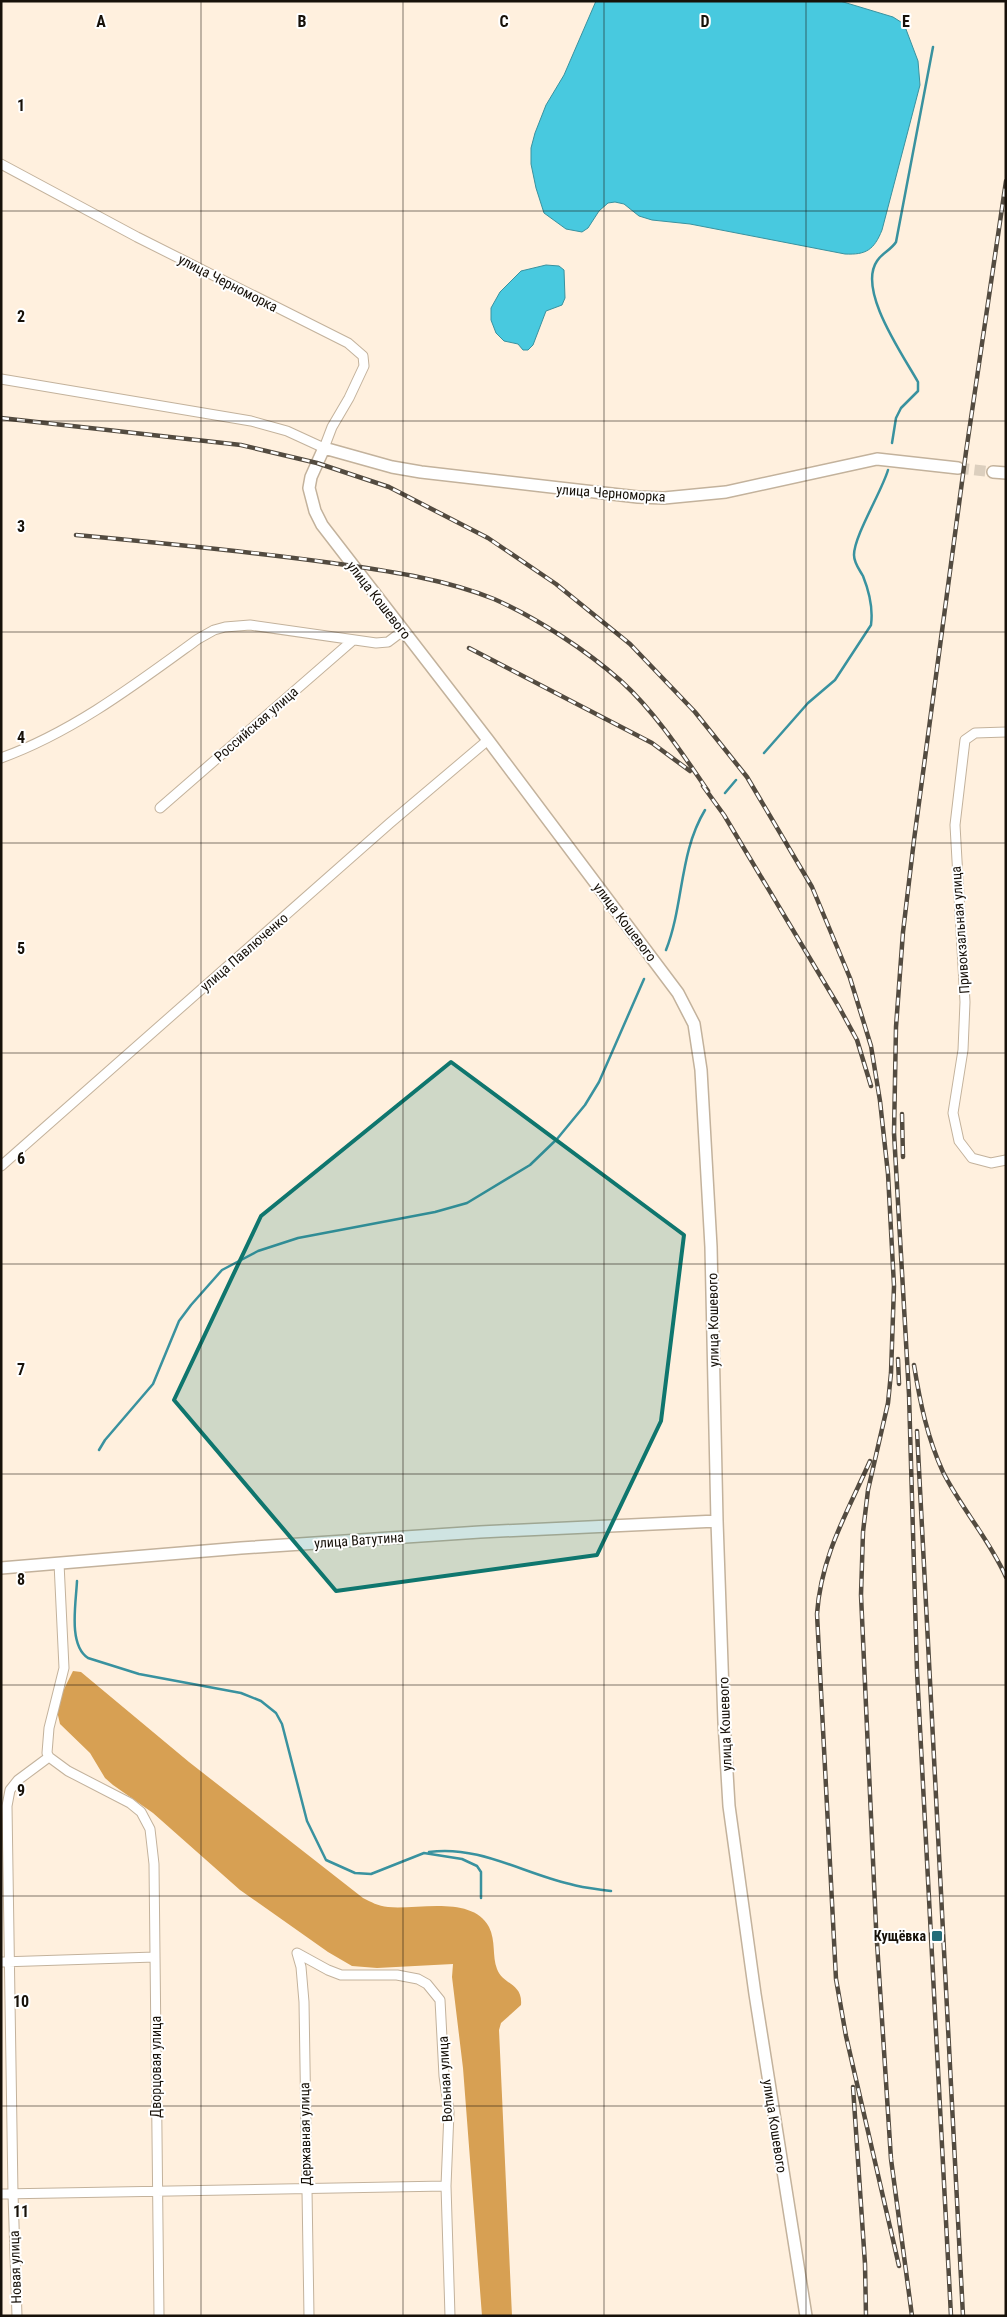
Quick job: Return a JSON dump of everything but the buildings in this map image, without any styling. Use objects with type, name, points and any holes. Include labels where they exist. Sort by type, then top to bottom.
[{"type":"street","name":"улица Черноморка","points":[[1,164],[63,198],[348,343],[357,350],[364,360],[362,372],[332,427],[324,448]]},
{"type":"street","name":"улица Черноморка","points":[[1,379],[251,421],[287,431],[324,448],[392,467],[638,497],[664,498],[726,492],[877,459],[958,468]]},
{"type":"street","name":"улица Кошевого","points":[[324,448],[311,477],[309,488],[315,511],[334,543],[404,630],[678,993],[694,1024],[701,1070],[711,1247],[717,1521],[726,1766],[735,1860],[806,2316]]},
{"type":"street","points":[[993,472],[1006,473]]},
{"type":"street","points":[[1,758],[19,752],[90,715],[198,639],[214,630],[250,625],[352,641],[388,642],[404,630]]},
{"type":"street","name":"Российская улица","points":[[160,808],[352,641]]},
{"type":"street","name":"Привокзальная улица","points":[[1006,732],[975,732],[965,740],[955,824],[965,1002],[963,1050],[953,1113],[959,1141],[972,1158],[991,1163],[1006,1160]]},
{"type":"street","name":"улица Павлюченко","points":[[1,1166],[390,823],[488,740]]},
{"type":"street","name":"улица Ватутина","points":[[1,1568],[241,1548],[450,1534],[717,1521]]},
{"type":"street","points":[[49,1757],[47,1753],[49,1728],[64,1668],[59,1563]]},
{"type":"street","name":"Дворцовая улица","points":[[49,1757],[68,1771],[130,1803],[147,1819],[154,1864],[159,2316]]},
{"type":"street","name":"Новая улица","points":[[17,2316],[5,1962],[8,1806],[10,1790],[18,1780],[49,1757]]},
{"type":"street","name":"Вольная улица","points":[[297,1952],[328,1970],[341,1975],[410,1976],[427,1984],[440,2000],[444,2076],[449,2112],[446,2186],[450,2316]]},
{"type":"street","name":"Державная улица","points":[[297,1952],[302,1974],[304,2002],[305,2189],[309,2316]]},
{"type":"street","points":[[5,1962],[155,1957]]},
{"type":"street","points":[[1,2194],[446,2186]]},
{"type":"highlighted area","points":[[451,1062],[684,1235],[661,1421],[597,1555],[336,1591],[174,1400],[261,1216]]},
{"type":"shaded area","points":[[73,1671],[81,1672],[189,1762],[363,1898],[378,1905],[388,1907],[457,1907],[481,1917],[489,1927],[497,1969],[516,1988],[521,1998],[521,2005],[501,2023],[499,2030],[512,2316],[482,2316],[463,2068],[452,1977],[453,1964],[377,1968],[352,1966],[328,1952],[240,1890],[153,1813],[105,1778],[90,1753],[60,1724],[57,1711],[63,1691]]},
{"type":"water","points":[[596,1],[840,1],[893,17],[904,24],[918,61],[920,85],[882,230],[872,247],[864,252],[845,254],[690,224],[652,220],[639,216],[624,204],[615,202],[608,203],[599,211],[588,228],[582,232],[566,229],[544,213],[531,164],[531,148],[546,105],[564,75]]},
{"type":"water","points":[[546,265],[559,266],[564,270],[565,298],[562,305],[546,311],[533,345],[528,350],[523,350],[518,344],[504,341],[496,333],[491,320],[491,308],[500,292],[521,271]]},
{"type":"waterway","points":[[892,443],[896,418],[901,408],[918,391],[918,382],[884,322],[877,305],[872,273],[879,258],[896,242],[933,47]]},
{"type":"waterway","points":[[764,753],[808,703],[835,680],[871,625],[869,594],[854,555],[858,537],[888,470]]},
{"type":"waterway","points":[[725,793],[736,780]]},
{"type":"waterway","points":[[666,950],[672,933],[690,844],[705,810]]},
{"type":"waterway","points":[[99,1450],[105,1440],[153,1384],[179,1321],[222,1270],[258,1251],[298,1238],[435,1212],[467,1203],[530,1165],[557,1139],[585,1105],[599,1082],[644,979]]},
{"type":"waterway","points":[[77,1581],[75,1634],[82,1652],[88,1658],[139,1674],[241,1693],[261,1701],[276,1713],[282,1724],[307,1821],[326,1860],[355,1873],[371,1874],[424,1853],[462,1859],[477,1866],[481,1872],[481,1898]]},
{"type":"waterway","points":[[429,1852],[465,1852],[500,1861],[552,1879],[611,1891]]},
{"type":"tunnel","points":[[958,468],[993,472]]},
{"type":"railway","points":[[951,2316],[917,1671],[909,1394],[894,1133],[896,1027],[903,932],[914,840],[966,452],[1006,181]]},
{"type":"railway","points":[[1,418],[241,445],[317,463],[389,487],[488,538],[556,584],[630,644],[695,712],[747,777],[812,887],[850,978],[871,1046],[880,1101],[888,1174],[894,1286],[891,1373],[888,1403],[868,1490],[863,1532],[861,1595],[876,1927],[891,2159],[912,2316]]},
{"type":"railway","points":[[76,535],[236,551],[373,569],[434,580],[494,599],[527,615],[561,636],[621,681],[657,719],[708,791]]},
{"type":"railway","points":[[469,648],[652,743],[690,771]]},
{"type":"railway","points":[[703,786],[724,815],[839,1007],[857,1040],[871,1086]]},
{"type":"railway","points":[[902,1114],[903,1157]]},
{"type":"railway","points":[[898,1359],[899,1384]]},
{"type":"railway","points":[[914,1365],[925,1419],[943,1472],[992,1550],[1006,1577]]},
{"type":"railway","points":[[917,1431],[963,2316]]},
{"type":"railway","points":[[870,1461],[829,1554],[819,1593],[817,1614],[836,1979],[846,2036],[899,2266]]},
{"type":"railway","points":[[853,2087],[865,2264],[866,2316]]},
{"type":"place","name":"Кущёвка","points":[[937,1936]]}]
